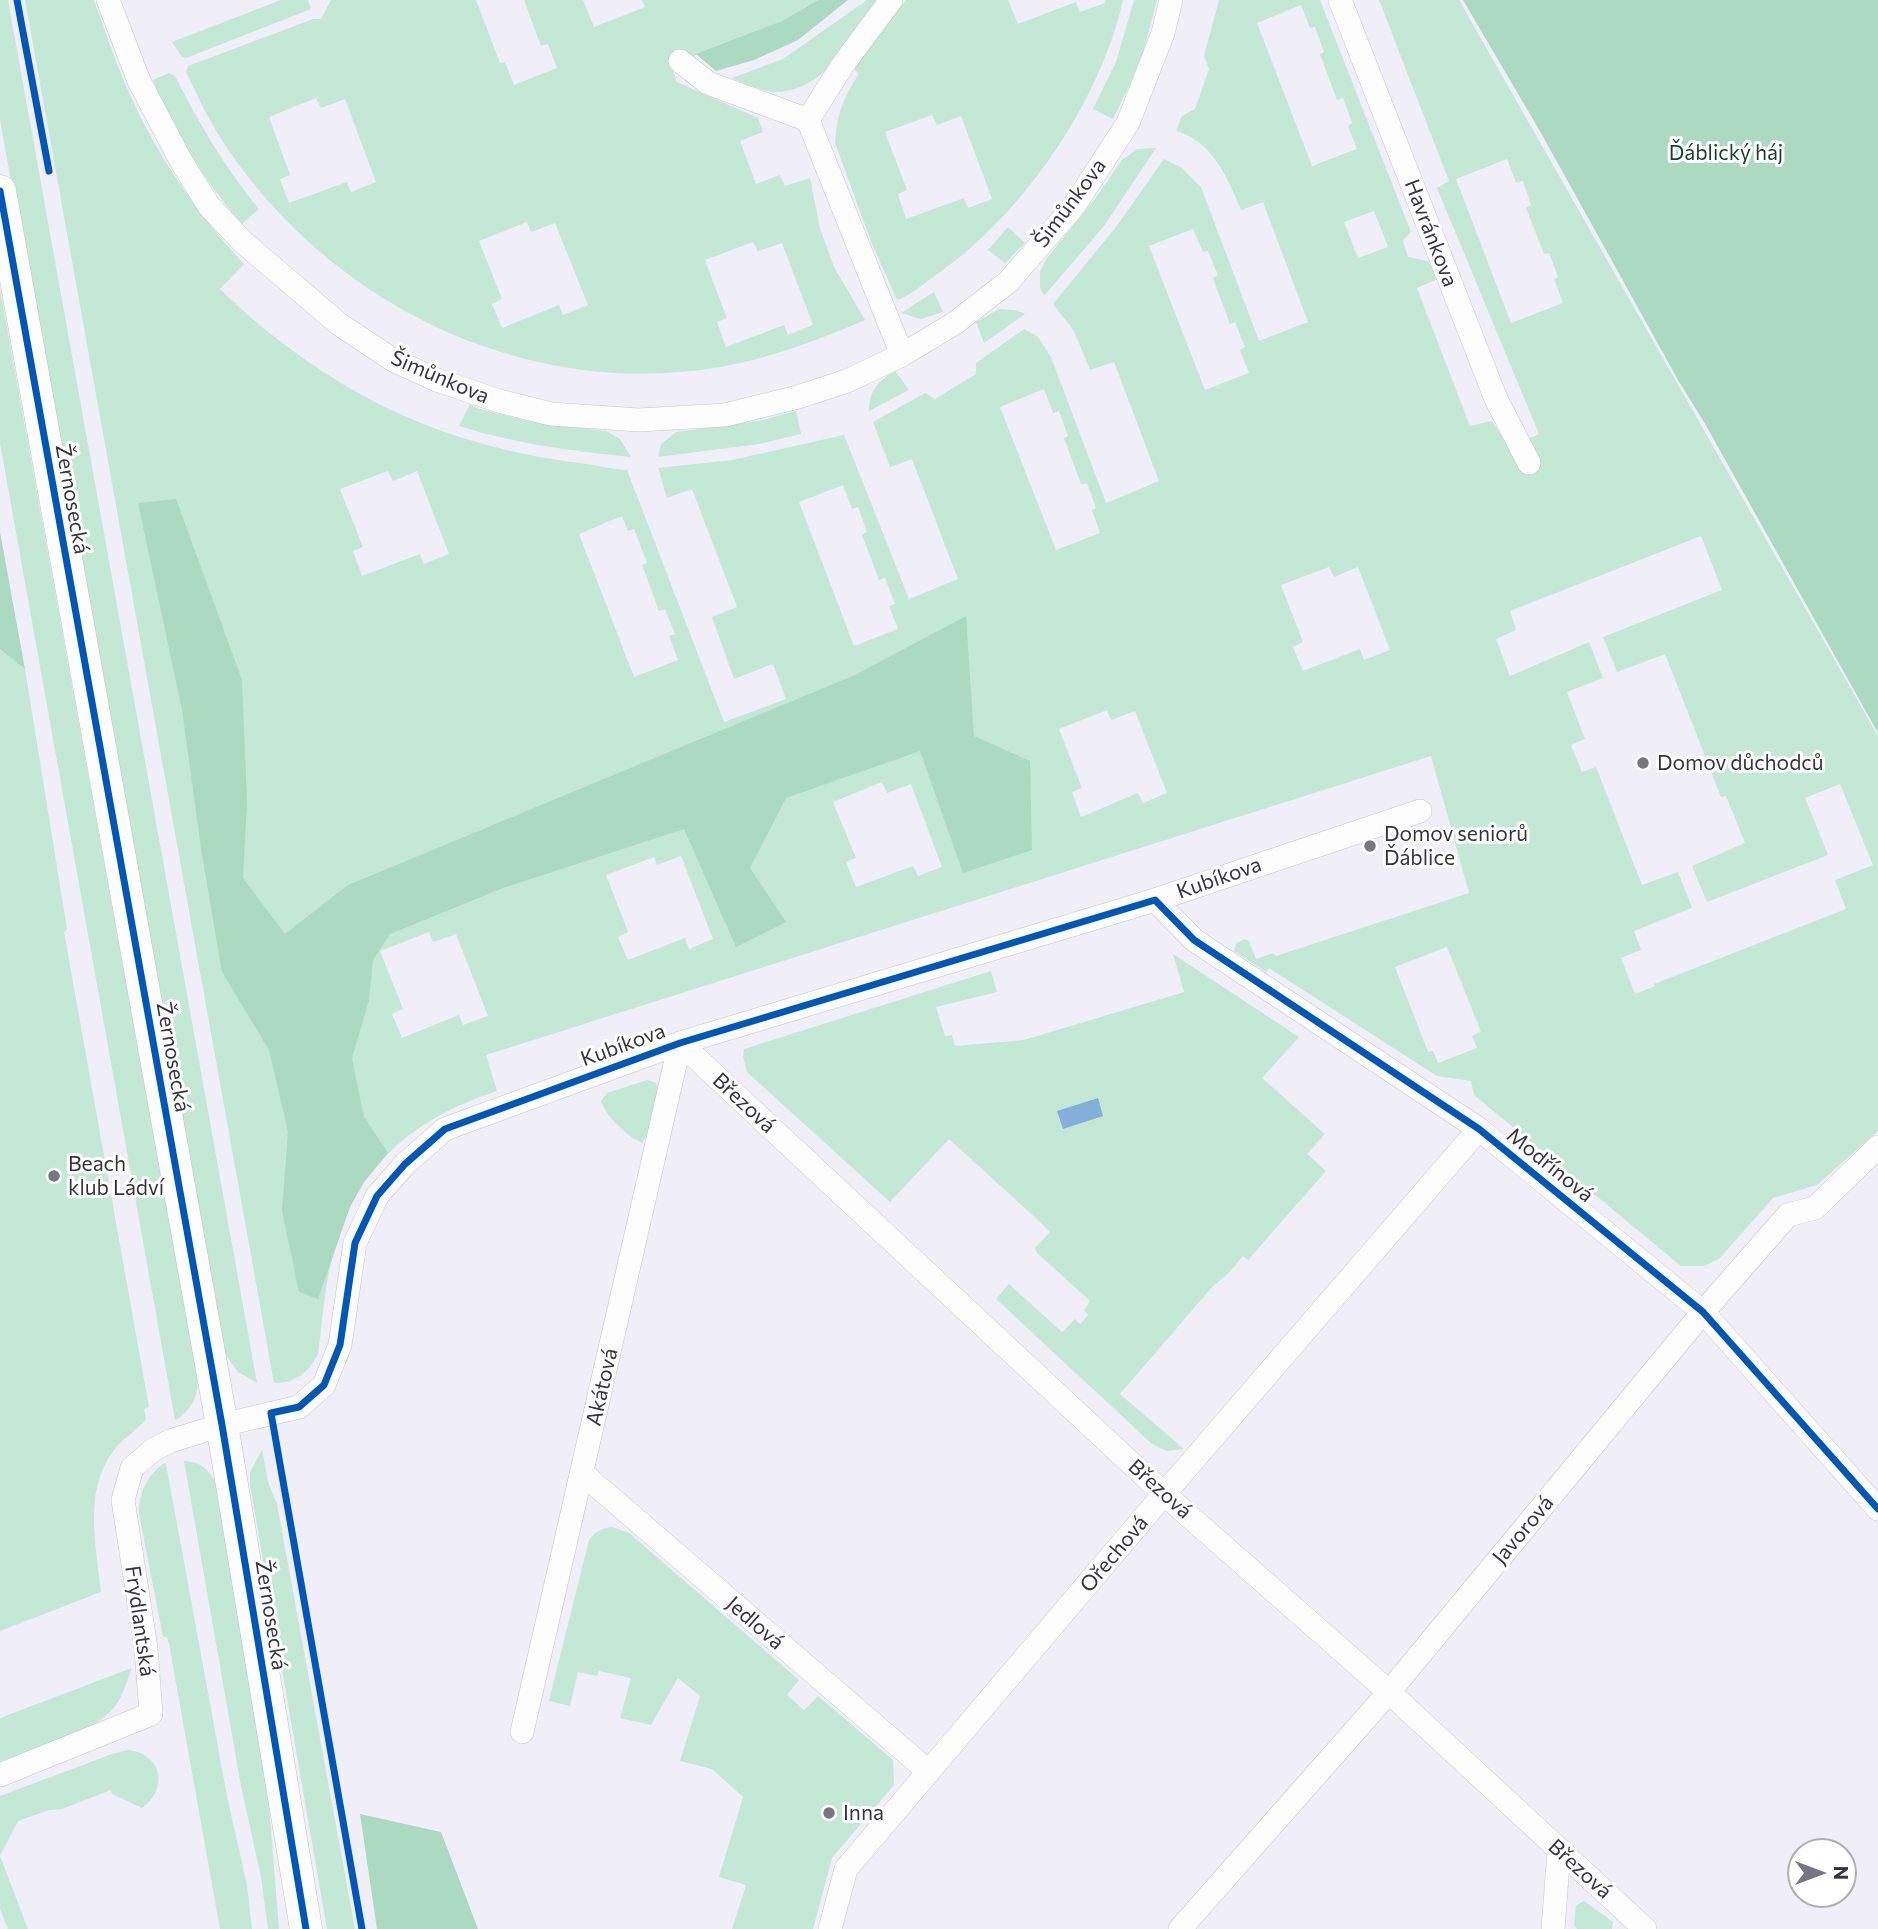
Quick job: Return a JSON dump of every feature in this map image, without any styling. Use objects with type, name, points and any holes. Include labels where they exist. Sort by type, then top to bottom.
[{"type":"street","name":"Šimůnkova","points":[[108,0],[139,81],[181,162],[209,206],[243,242],[339,324],[393,360],[437,380],[499,401],[551,414],[639,420],[725,415],[798,397],[847,381],[902,355],[955,323],[1008,282],[1074,205],[1128,123],[1163,33],[1171,0]]},
{"type":"street","points":[[808,120],[842,66],[891,0]]},
{"type":"street","name":"Havránkova","points":[[1340,0],[1496,399],[1529,463]]},
{"type":"street","points":[[680,61],[708,83],[808,120],[902,355]]},
{"type":"street","name":"Žernosecká","points":[[0,191],[222,1425],[306,1929]]},
{"type":"street","name":"Kubíkova","points":[[222,1425],[299,1407],[324,1385],[340,1345],[355,1243],[377,1196],[404,1164],[445,1129],[680,1043],[1155,900],[1420,811]]},
{"type":"street","name":"Modřínová","points":[[1155,900],[1194,940],[1479,1129],[1703,1312],[1878,1509]]},
{"type":"street","name":"Akátová","points":[[522,1732],[680,1043]]},
{"type":"street","name":"Březová","points":[[680,1043],[1164,1494],[1389,1692],[1645,1929]]},
{"type":"street","name":"Ořechová","points":[[831,1929],[846,1869],[1164,1494],[1479,1129]]},
{"type":"street","name":"Javorová","points":[[1180,1929],[1389,1692],[1703,1312],[1788,1215],[1815,1208],[1878,1147]]},
{"type":"street","name":"Frýdlantská","points":[[0,1775],[151,1714],[146,1648],[123,1500],[132,1468],[153,1450],[170,1441],[222,1425]]},
{"type":"street","name":"Jedlová","points":[[582,1473],[929,1772]]},
{"type":"street","points":[[1553,1929],[1559,1851]]},
{"type":"green space","points":[[0,0],[8,0],[257,1383],[238,1372],[225,1354],[170,1064],[0,120]]},
{"type":"green space","points":[[25,0],[94,0],[124,81],[148,131],[192,201],[244,264],[220,289],[272,335],[344,384],[417,421],[494,447],[627,470],[724,722],[786,699],[773,664],[734,679],[712,617],[737,607],[692,489],[667,498],[658,468],[732,460],[844,435],[909,599],[958,579],[912,459],[890,467],[873,422],[925,393],[935,399],[976,374],[976,363],[1024,329],[1038,337],[1051,357],[1106,503],[1159,481],[1114,362],[1090,370],[1074,331],[1053,304],[1116,227],[1164,159],[1182,168],[1201,187],[1259,341],[1308,322],[1263,202],[1241,210],[1224,174],[1209,152],[1189,136],[1176,131],[1182,116],[1195,109],[1209,69],[1204,56],[1219,0],[1320,0],[1411,232],[1403,241],[1408,257],[1428,261],[1438,279],[1417,288],[1470,426],[1492,421],[1509,447],[1539,434],[1437,188],[1449,181],[1379,0],[1459,0],[1878,736],[1878,1131],[1817,1185],[1773,1198],[1719,1259],[1704,1266],[1681,1266],[1474,1095],[1471,1081],[1437,1076],[1269,968],[1266,972],[1234,951],[1236,944],[1244,939],[1249,941],[1256,959],[1273,953],[1276,956],[1469,893],[1431,756],[486,1055],[497,1091],[437,1117],[411,1134],[388,1153],[369,1176],[340,1231],[329,1274],[318,1354],[301,1376],[274,1383]],"holes":[[[1301,5],[1310,28],[1315,27],[1324,52],[1320,54],[1337,100],[1343,98],[1352,123],[1348,126],[1357,149],[1312,166],[1257,23]],[[1507,159],[1516,183],[1523,181],[1531,205],[1526,208],[1544,254],[1549,253],[1558,277],[1554,279],[1563,303],[1511,323],[1456,179]],[[1374,211],[1388,247],[1358,258],[1344,222]],[[1193,229],[1203,252],[1208,251],[1218,275],[1213,278],[1230,324],[1235,322],[1245,347],[1240,350],[1249,373],[1205,390],[1149,246]],[[1044,389],[1053,413],[1059,411],[1068,436],[1064,438],[1081,484],[1087,483],[1096,508],[1092,510],[1100,533],[1056,550],[1000,407]],[[388,471],[393,481],[417,471],[449,554],[424,564],[420,554],[362,576],[353,551],[363,547],[340,489]],[[843,485],[852,509],[858,507],[867,532],[862,535],[879,580],[885,578],[895,604],[889,606],[898,629],[854,646],[799,502]],[[622,516],[628,531],[634,529],[647,563],[642,565],[659,611],[665,609],[675,634],[669,636],[678,660],[634,677],[579,534]],[[1701,536],[1722,590],[1603,637],[1617,672],[1665,654],[1721,797],[1726,796],[1745,843],[1692,866],[1707,902],[1828,855],[1805,798],[1840,784],[1873,865],[1835,880],[1846,909],[1654,984],[1655,986],[1635,994],[1621,958],[1641,950],[1634,931],[1692,908],[1678,872],[1642,885],[1596,767],[1582,772],[1571,745],[1585,739],[1567,692],[1603,678],[1589,642],[1510,676],[1496,639],[1516,630],[1510,611]],[[1329,567],[1334,577],[1358,567],[1390,650],[1364,660],[1360,649],[1303,671],[1293,647],[1303,642],[1281,585]],[[1107,710],[1111,720],[1135,711],[1167,793],[1143,803],[1138,793],[1081,817],[1072,792],[1082,788],[1059,729]],[[882,782],[887,793],[911,784],[942,867],[918,876],[913,866],[856,887],[846,862],[856,858],[833,802]],[[681,856],[713,939],[689,949],[685,938],[628,960],[618,937],[628,932],[606,875],[654,857],[657,865]],[[429,932],[433,942],[456,934],[488,1016],[463,1025],[459,1015],[402,1038],[392,1014],[403,1009],[380,951]],[[1447,947],[1481,1032],[1472,1036],[1477,1048],[1438,1063],[1433,1051],[1428,1052],[1395,967]]]},
{"type":"green space","points":[[281,0],[308,0],[311,9],[186,58],[182,57],[172,42]]},
{"type":"green space","points":[[331,0],[476,0],[500,63],[505,62],[514,85],[557,68],[548,44],[541,46],[524,0],[583,0],[594,27],[645,7],[642,0],[818,0],[780,22],[671,65],[677,82],[758,118],[763,132],[740,141],[756,184],[780,175],[785,186],[810,178],[820,229],[834,267],[865,320],[758,359],[720,367],[648,374],[578,369],[509,355],[443,330],[381,297],[324,256],[273,207],[223,142],[186,72],[188,66],[313,19],[321,19]],"holes":[[[316,98],[321,108],[345,99],[376,182],[351,192],[347,182],[289,203],[280,179],[290,175],[269,117]],[[527,222],[531,232],[555,223],[588,305],[563,315],[559,305],[502,328],[492,304],[502,299],[479,241]],[[753,242],[758,251],[782,243],[813,325],[788,335],[784,325],[726,347],[717,322],[727,318],[705,260]]]},
{"type":"green space","points":[[818,0],[848,0],[798,40],[754,60],[716,71],[696,54],[782,21]]},
{"type":"green space","points":[[867,0],[883,0],[848,47],[820,75],[804,86],[786,91],[768,91],[732,78],[783,59]]},
{"type":"green space","points":[[906,0],[1008,0],[1018,24],[1076,2],[1080,12],[1105,3],[1105,0],[1123,0],[1112,39],[1076,118],[1025,191],[996,224],[965,253],[916,290],[897,300],[872,244],[835,143],[842,107],[859,74],[853,68]],"holes":[[[932,115],[937,125],[961,116],[992,199],[968,208],[964,198],[906,219],[898,194],[907,190],[885,132]]]},
{"type":"green space","points":[[1134,0],[1157,0],[1140,64],[1113,119],[1093,109],[1116,62]]},
{"type":"green space","name":"Ďáblický háj","points":[[1463,0],[1878,0],[1878,733],[1541,133]]},
{"type":"green space","points":[[169,73],[175,76],[213,145],[259,209],[242,224],[203,174],[171,119],[153,80]]},
{"type":"green space","points":[[1156,148],[1104,226],[1044,296],[1040,288],[1040,271],[1047,258],[1122,160],[1137,149]]},
{"type":"green space","points":[[1008,227],[1025,243],[1005,263],[988,250]]},
{"type":"green space","points":[[0,289],[198,1381],[192,1404],[175,1420],[0,443]]},
{"type":"green space","points":[[934,292],[943,312],[921,319],[901,313]]},
{"type":"green space","points":[[999,309],[1016,310],[1025,314],[984,343],[976,322]]},
{"type":"green space","points":[[895,371],[909,390],[869,411],[876,387]]},
{"type":"green space","points":[[470,404],[476,408],[532,422],[606,431],[620,439],[631,457],[523,442],[459,426]]},
{"type":"green space","points":[[796,411],[801,434],[759,444],[658,457],[661,444],[676,432],[759,421]]},
{"type":"green space","points":[[176,499],[242,680],[247,802],[243,878],[285,934],[348,885],[855,675],[966,616],[974,736],[1030,761],[1032,850],[963,873],[920,751],[786,798],[750,868],[786,922],[736,947],[684,829],[503,888],[390,934],[373,960],[369,1000],[352,1058],[364,1117],[388,1153],[364,1182],[350,1207],[318,1299],[299,1292],[282,1211],[288,1132],[269,1050],[222,972],[202,855],[182,710],[138,503]]},
{"type":"green space","points":[[0,532],[25,669],[0,649]]},
{"type":"green space","name":"Beach klub Ládví","points":[[0,565],[17,662],[25,669],[67,929],[64,932],[149,1407],[144,1409],[146,1420],[114,1450],[98,1482],[94,1518],[101,1592],[0,1631]]},
{"type":"green space","points":[[1173,954],[1299,1037],[1262,1078],[1325,1134],[1307,1154],[1326,1171],[1248,1260],[1243,1256],[1228,1274],[1214,1285],[1120,1394],[1184,1449],[1166,1451],[1151,1443],[996,1299],[1009,1284],[1062,1332],[1075,1319],[1080,1324],[1088,1315],[1084,1310],[1090,1301],[1037,1253],[1035,1248],[1050,1232],[1040,1222],[949,1139],[890,1202],[747,1072],[743,1056],[744,1049],[991,971],[997,992],[936,1007],[945,1036],[952,1035],[955,1046],[1024,1040],[1184,992]]},
{"type":"green space","points":[[647,1080],[656,1083],[658,1098],[653,1122],[642,1143],[618,1125],[601,1101],[607,1093]]},
{"type":"green space","points":[[262,1450],[268,1482],[277,1504],[355,1929],[327,1929],[250,1485],[250,1472]]},
{"type":"green space","points":[[184,1461],[204,1468],[217,1485],[268,1793],[279,1929],[268,1929],[261,1877],[241,1786]]},
{"type":"green space","points":[[166,1464],[227,1796],[247,1885],[252,1929],[220,1929],[169,1644],[167,1637],[163,1637],[139,1514],[140,1499],[145,1486],[152,1474]]},
{"type":"green space","points":[[612,1527],[629,1533],[799,1680],[787,1695],[804,1710],[818,1696],[893,1760],[894,1785],[832,1858],[813,1929],[732,1929],[746,1885],[719,1877],[743,1797],[712,1769],[680,1761],[700,1696],[678,1678],[651,1725],[620,1718],[631,1678],[599,1671],[597,1676],[578,1672],[570,1706],[549,1701],[589,1540],[599,1531]]},
{"type":"green space","points":[[132,1668],[118,1702],[99,1721],[58,1742],[0,1762],[0,1718]]},
{"type":"green space","points":[[128,1750],[148,1758],[154,1765],[158,1773],[156,1791],[142,1808],[112,1794],[111,1790],[62,1809],[49,1810],[18,1821],[0,1856],[0,1796]]},
{"type":"green space","points":[[360,1814],[441,1832],[478,1929],[377,1929]]},
{"type":"green space","points":[[0,1856],[28,1929],[8,1929],[0,1909]]},
{"type":"green space","points":[[1584,1901],[1613,1922],[1612,1929],[1577,1929],[1574,1925],[1576,1906]]},
{"type":"water","points":[[1098,1098],[1103,1116],[1063,1129],[1057,1111]]},
{"type":"cycle path","points":[[17,0],[49,171]]},
{"type":"cycle path","points":[[0,191],[222,1425],[306,1929]]},
{"type":"cycle path","points":[[362,1929],[271,1413],[299,1407],[324,1385],[340,1345],[355,1243],[377,1196],[405,1164],[445,1129],[680,1043],[1155,900],[1194,940],[1479,1129],[1703,1312],[1878,1509]]},
{"type":"place","name":"Domov důchodců","points":[[1643,763]]},
{"type":"place","name":"Domov seniorů Ďáblice","points":[[1370,846]]},
{"type":"place","name":"Beach klub Ládví","points":[[54,1176]]},
{"type":"place","name":"Inna","points":[[829,1813]]}]
